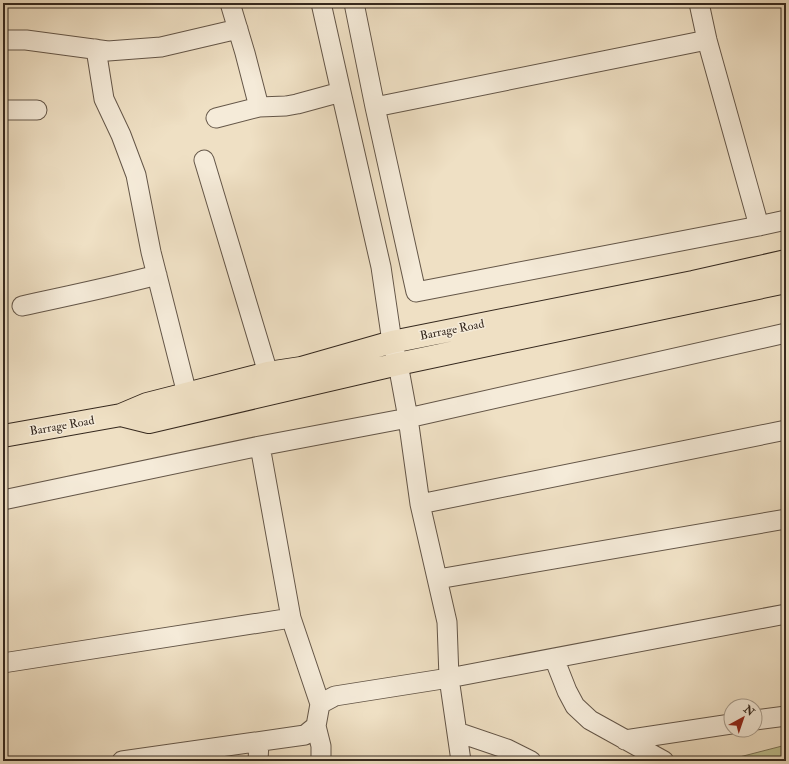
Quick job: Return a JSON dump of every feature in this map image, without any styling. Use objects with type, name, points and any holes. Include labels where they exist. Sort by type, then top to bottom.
[{"type":"main road","name":"Barrage Road","points":[[3,436],[121,415],[148,404],[268,373],[301,368],[392,342],[693,282],[786,261]]},
{"type":"main road","name":"Barrage Road","points":[[121,415],[149,422],[398,364],[786,282]]},
{"type":"street","points":[[230,3],[259,107]]},
{"type":"street","points":[[321,3],[381,267],[392,342],[398,364],[408,418],[420,504],[447,622],[449,678],[461,761]]},
{"type":"street","points":[[354,3],[375,107],[416,292],[786,220]]},
{"type":"street","points":[[699,3],[707,40],[759,226]]},
{"type":"street","points":[[3,40],[26,40],[108,51],[161,47],[238,29]]},
{"type":"street","points":[[375,107],[707,40]]},
{"type":"street","points":[[96,49],[104,99],[121,135],[136,175],[151,252],[187,394]]},
{"type":"street","points":[[216,118],[259,107],[297,104],[341,92]]},
{"type":"street","points":[[3,110],[37,110]]},
{"type":"street","points":[[204,160],[268,373]]},
{"type":"street","points":[[22,306],[157,275]]},
{"type":"street","points":[[3,500],[260,446],[408,418],[786,333]]},
{"type":"street","points":[[420,504],[786,430]]},
{"type":"street","points":[[260,446],[291,618],[320,704],[316,726],[321,746],[322,761]]},
{"type":"street","points":[[438,578],[786,519]]},
{"type":"street","points":[[320,704],[335,696],[449,678],[786,614]]},
{"type":"street","points":[[3,663],[291,618]]},
{"type":"street","points":[[554,658],[567,691],[575,706],[590,720],[664,761]]},
{"type":"street","points":[[763,719],[786,716]]},
{"type":"street","points":[[625,740],[723,725]]},
{"type":"street","points":[[122,761],[305,735],[316,726]]},
{"type":"street","points":[[457,732],[507,749],[531,761]]},
{"type":"street","points":[[258,761],[259,742]]},
{"type":"green space","points":[[786,745],[786,761],[724,761]]}]
